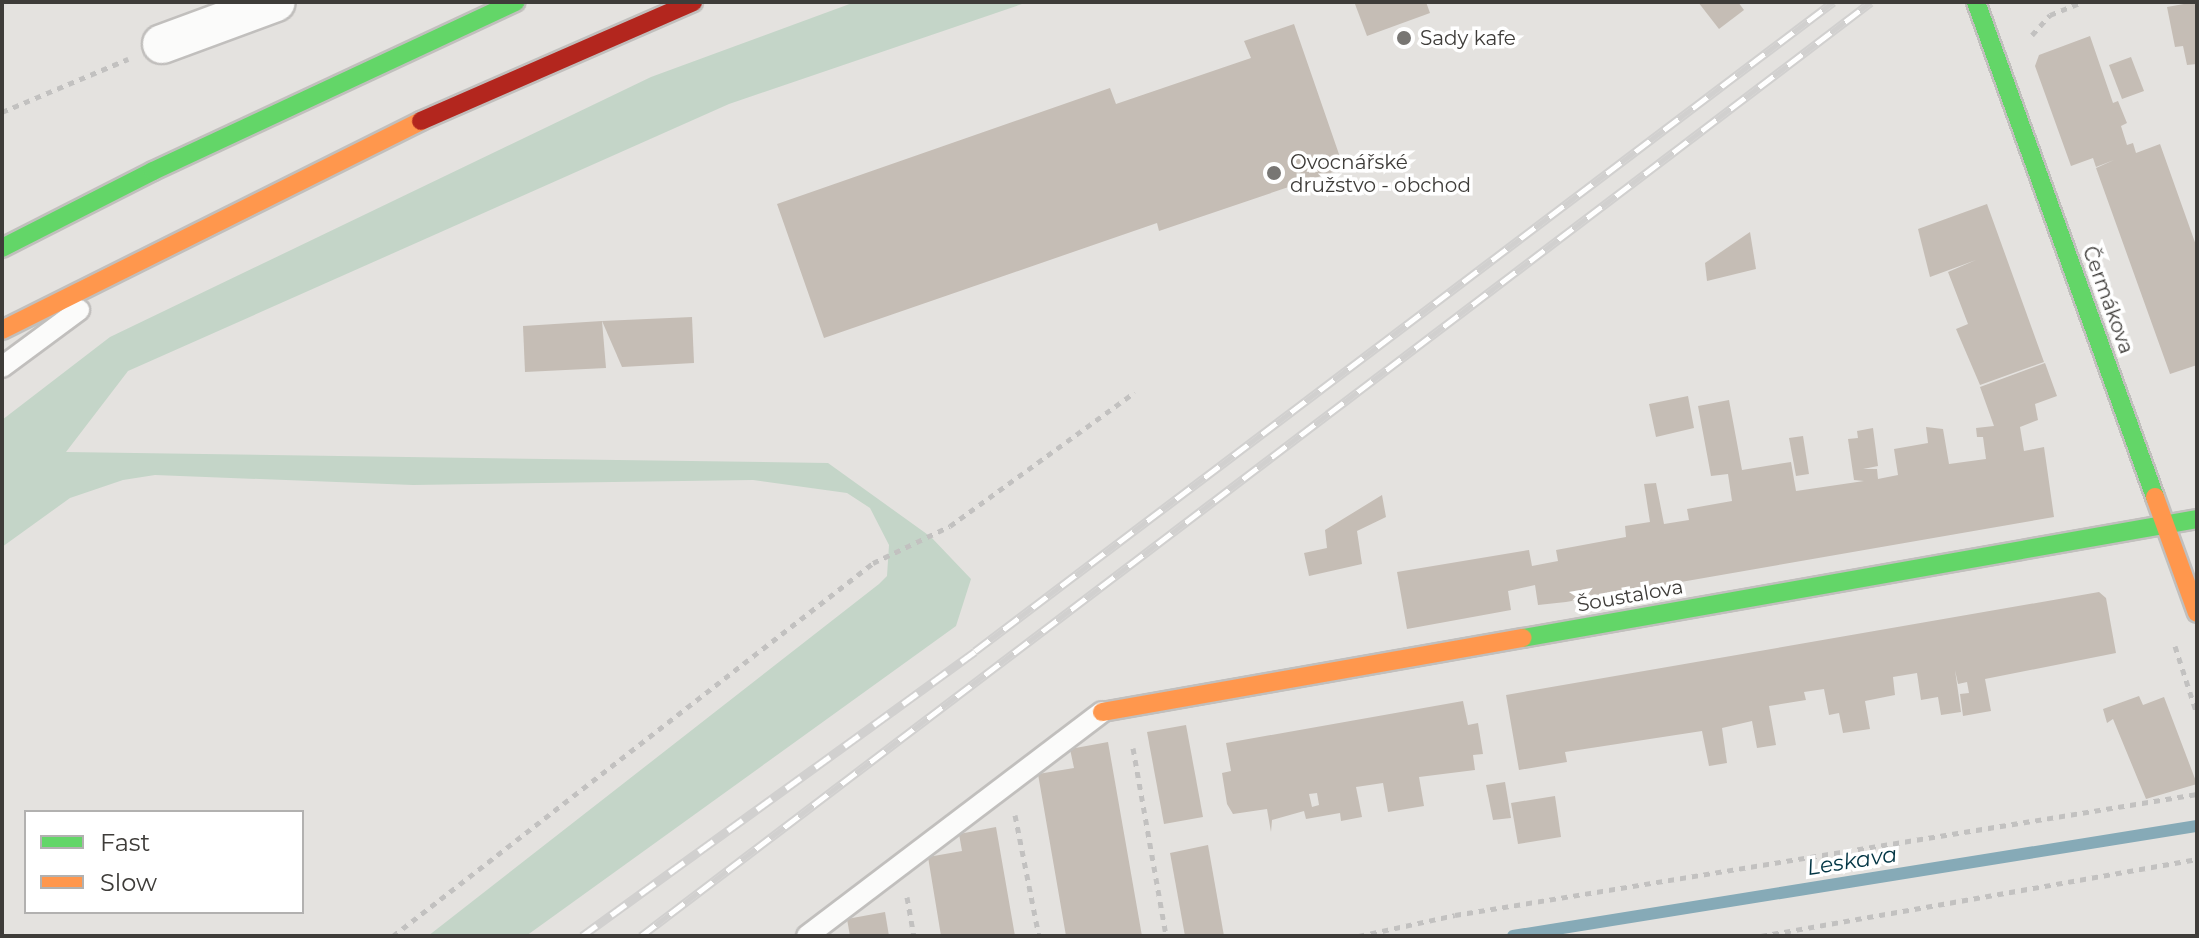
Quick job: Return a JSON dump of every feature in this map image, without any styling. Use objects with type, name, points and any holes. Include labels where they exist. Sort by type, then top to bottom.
[{"type":"main road","points":[[2,248],[153,171],[516,2]]},
{"type":"main road","points":[[2,330],[174,240],[451,107],[693,2]]},
{"type":"main road","name":"Čermákova","points":[[1976,2],[2197,613]]},
{"type":"main road","name":"Šoustalova","points":[[1102,712],[2197,519]]},
{"type":"street","points":[[162,44],[276,2]]},
{"type":"lane","points":[[2,367],[174,240]]},
{"type":"lane","points":[[807,936],[1102,712]]},
{"type":"path","points":[[2,112],[162,44]]},
{"type":"path","points":[[393,936],[873,563],[950,526],[1135,392]]},
{"type":"path","points":[[1126,707],[1166,936]]},
{"type":"path","points":[[1009,783],[1039,936]]},
{"type":"path","points":[[1359,936],[1455,915],[2197,794]]},
{"type":"path","points":[[1761,936],[2197,859]]},
{"type":"green space","points":[[855,2],[1028,2],[729,104],[128,371],[66,452],[828,463],[931,537],[971,579],[956,626],[526,936],[428,936],[879,584],[887,576],[889,545],[870,508],[847,493],[753,480],[413,485],[155,475],[123,480],[70,498],[2,547],[2,420],[110,337],[651,77]]},
{"type":"building","points":[[1426,2],[1430,13],[1367,36],[1355,4]]},
{"type":"building","points":[[1698,2],[1738,2],[1744,10],[1719,29]]},
{"type":"building","points":[[2195,2],[2197,64],[2187,65],[2183,46],[2175,47],[2167,7]]},
{"type":"building","points":[[1294,24],[1341,160],[1331,163],[1336,171],[1159,231],[1157,223],[824,338],[777,204],[1110,88],[1116,104],[1251,58],[1244,41]]},
{"type":"building","points":[[2090,36],[2113,103],[2118,101],[2127,123],[2121,126],[2127,145],[2133,143],[2136,153],[2160,144],[2197,248],[2197,365],[2170,374],[2096,168],[2114,160],[2096,167],[2093,158],[2071,166],[2035,66],[2039,55]]},
{"type":"building","points":[[2131,57],[2144,91],[2122,99],[2109,65]]},
{"type":"building","points":[[1987,204],[2044,362],[1980,385],[1956,329],[1968,324],[1948,272],[1976,260],[1930,277],[1918,229]]},
{"type":"building","points":[[1750,232],[1756,269],[1707,281],[1705,263]]},
{"type":"building","points":[[692,317],[694,363],[622,367],[602,321]]},
{"type":"building","points":[[602,321],[606,368],[525,372],[523,326]]},
{"type":"building","points":[[2045,363],[2057,396],[2035,404],[2038,420],[2020,427],[2024,451],[2044,447],[2054,517],[1566,602],[1538,605],[1535,585],[1508,591],[1511,610],[1407,629],[1397,572],[1529,550],[1532,566],[1558,561],[1556,550],[1626,537],[1625,526],[1650,522],[1644,484],[1656,483],[1664,524],[1689,520],[1687,509],[1732,501],[1728,474],[1711,476],[1698,406],[1729,400],[1742,470],[1791,462],[1796,491],[1864,481],[1854,480],[1848,439],[1858,438],[1857,431],[1873,428],[1878,466],[1863,469],[1877,469],[1878,479],[1898,475],[1894,449],[1928,443],[1926,427],[1943,429],[1949,464],[1986,459],[1983,437],[1977,437],[1976,428],[1994,426],[1980,387]]},
{"type":"building","points":[[1688,396],[1694,428],[1656,437],[1649,404]]},
{"type":"building","points":[[1803,436],[1809,474],[1796,476],[1789,438]]},
{"type":"building","points":[[1382,495],[1386,517],[1357,531],[1362,564],[1309,576],[1304,553],[1327,548],[1325,530]]},
{"type":"building","points":[[2099,592],[2106,598],[2116,653],[1985,679],[1991,711],[1963,716],[1960,694],[1969,693],[1967,682],[1958,684],[1955,670],[1961,712],[1941,715],[1938,697],[1921,700],[1917,673],[1893,677],[1895,695],[1865,701],[1870,729],[1843,733],[1839,713],[1829,715],[1824,689],[1804,692],[1806,700],[1769,706],[1776,745],[1757,748],[1752,721],[1722,728],[1727,763],[1709,766],[1702,731],[1565,752],[1567,762],[1519,770],[1506,695]]},
{"type":"building","points":[[2139,696],[2143,705],[2164,697],[2197,784],[2146,799],[2113,719],[2107,723],[2103,709]]},
{"type":"building","points":[[1463,701],[1468,725],[1478,723],[1483,754],[1473,755],[1475,770],[1419,777],[1424,806],[1388,812],[1383,783],[1356,787],[1362,817],[1341,821],[1340,813],[1306,819],[1304,811],[1272,820],[1271,832],[1267,809],[1233,814],[1227,804],[1222,773],[1231,771],[1226,743]],"holes":[[[1317,793],[1319,805],[1312,807],[1309,794]]]},
{"type":"building","points":[[1186,725],[1203,817],[1164,824],[1147,732]]},
{"type":"building","points":[[1108,742],[1142,936],[1066,936],[1038,774],[1074,768],[1070,749]]},
{"type":"building","points":[[1505,782],[1511,818],[1493,820],[1486,785]]},
{"type":"building","points":[[1555,796],[1561,837],[1518,844],[1511,803]]},
{"type":"building","points":[[996,827],[1015,936],[941,936],[928,857],[962,851],[959,834]]},
{"type":"building","points":[[1208,845],[1224,936],[1185,936],[1170,853]]},
{"type":"building","points":[[885,912],[889,936],[850,936],[847,919]]},
{"type":"waterway","name":"Leskava","points":[[1513,936],[2197,826]]},
{"type":"railway","points":[[582,936],[975,651],[1833,2]]},
{"type":"railway","points":[[641,936],[1871,2]]},
{"type":"traffic: fast","points":[[2,248],[153,171],[516,2]]},
{"type":"traffic: fast","points":[[1976,2],[2155,497]]},
{"type":"traffic: fast","points":[[1523,638],[2197,519]]},
{"type":"traffic: slow","points":[[2,330],[421,121]]},
{"type":"traffic: slow","points":[[2155,497],[2197,613]]},
{"type":"traffic: slow","points":[[1102,712],[1523,638]]},
{"type":"traffic: jam","points":[[421,121],[693,2]]},
{"type":"place","name":"Sady kafe","points":[[1404,38]]},
{"type":"place","name":"Ovocnářské družstvo - obchod","points":[[1274,173]]}]
